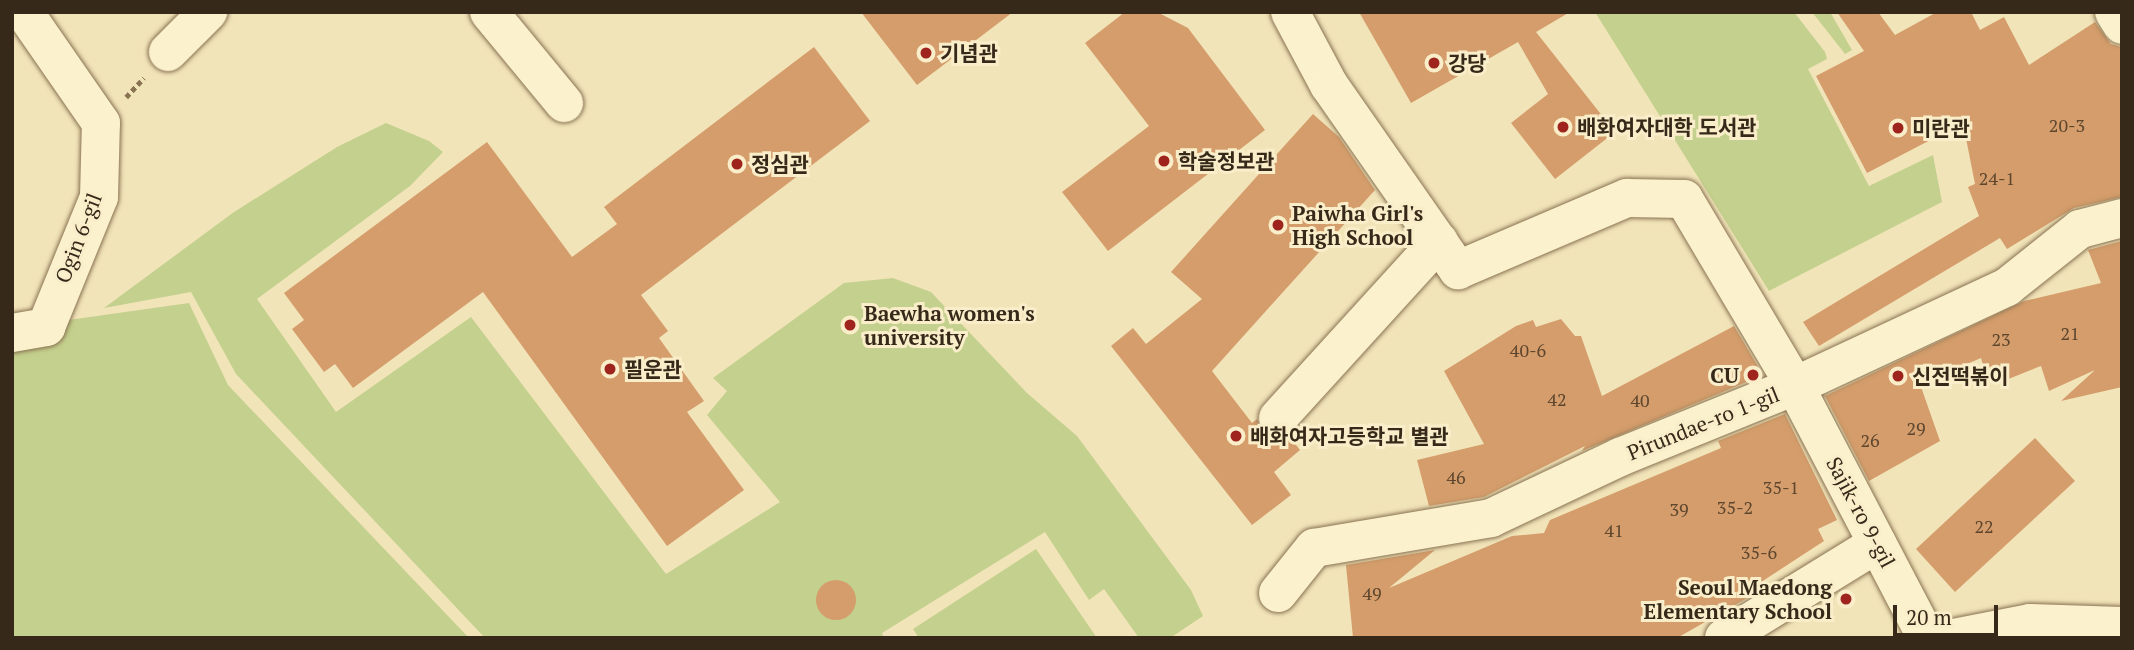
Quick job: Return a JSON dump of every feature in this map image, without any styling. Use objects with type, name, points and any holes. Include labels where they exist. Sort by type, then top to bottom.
[{"type":"street","points":[[24,12],[102,123]]},
{"type":"street","points":[[168,52],[208,12]]},
{"type":"street","points":[[489,12],[564,103]]},
{"type":"street","points":[[1278,418],[1438,241],[1329,85],[1290,12]]},
{"type":"street","points":[[2114,12],[2122,25]]},
{"type":"street","name":"Ogin 6-gil","points":[[12,333],[46,327],[99,197],[102,123]]},
{"type":"street","name":"Sajik-ro 9-gil","points":[[1438,241],[1458,270],[1627,198],[1684,199],[1795,386],[1927,638]]},
{"type":"street","name":"Pirundae-ro 1-gil","points":[[1279,593],[1314,548],[1491,518],[1620,457],[1795,386],[2007,287],[2080,229],[2122,218]]},
{"type":"street","points":[[1724,638],[1877,544]]},
{"type":"street","points":[[1954,638],[2029,623],[2122,626]]},
{"type":"path","points":[[102,123],[168,52]]},
{"type":"green space","points":[[1595,12],[1794,12],[1825,52],[1827,59],[1808,69],[1869,186],[1933,155],[1942,202],[1769,291]]},
{"type":"green space","points":[[1812,12],[1830,12],[1852,50],[1845,54]]},
{"type":"green space","points":[[386,123],[429,141],[443,152],[410,186],[257,299],[336,412],[471,317],[666,574],[780,502],[707,415],[727,391],[713,378],[844,283],[893,278],[931,292],[1027,393],[1077,436],[1191,590],[1203,616],[1170,638],[1139,638],[1104,589],[1089,600],[1045,532],[882,633],[884,638],[485,638],[236,374],[191,292],[104,308],[234,212],[337,147]]},
{"type":"green space","points":[[189,303],[228,385],[469,638],[12,638],[12,328]]},
{"type":"green space","points":[[1036,549],[1097,638],[919,638],[913,629]]},
{"type":"building","name":"기념관","points":[[861,12],[1013,12],[917,85]]},
{"type":"building","name":"학술정보관","points":[[1125,12],[1157,12],[1188,28],[1265,130],[1108,251],[1062,192],[1149,126],[1085,43]]},
{"type":"building","name":"강당","points":[[1359,12],[1570,12],[1536,32],[1615,132],[1555,179],[1511,123],[1548,94],[1518,42],[1411,103]]},
{"type":"building","points":[[1837,12],[1878,12],[1895,35],[1937,12],[1971,12],[1980,30],[2004,17],[2029,65],[2095,22],[2111,44],[2122,47],[2122,197],[2074,208],[2007,249],[2000,238],[1819,346],[1803,322],[1979,216],[1968,187],[1975,184],[1963,123],[1867,173],[1816,76],[1864,51]]},
{"type":"building","points":[[814,47],[870,121],[641,295],[668,331],[659,338],[704,401],[687,412],[744,490],[667,546],[483,292],[353,388],[335,364],[324,372],[292,329],[304,320],[284,293],[487,142],[572,257],[617,224],[604,207]]},
{"type":"building","points":[[1313,114],[1339,137],[1375,190],[1212,371],[1252,423],[1257,419],[1264,435],[1274,439],[1289,436],[1300,450],[1274,472],[1291,495],[1252,525],[1111,346],[1133,328],[1146,344],[1202,299],[1171,272]]},
{"type":"building","points":[[2122,241],[2122,387],[2061,401],[2095,370],[2049,391],[2041,366],[1996,384],[1988,363],[1983,365],[1981,358],[1920,384],[1940,441],[1869,481],[1825,396],[2024,301],[2101,283],[2088,250]]},
{"type":"building","points":[[1561,319],[1575,336],[1581,336],[1602,396],[1734,326],[1763,375],[1582,451],[1585,446],[1484,497],[1429,506],[1417,460],[1484,444],[1444,371],[1516,326],[1533,320],[1536,327]]},
{"type":"building","points":[[1785,414],[1837,520],[1818,529],[1824,541],[1752,588],[1756,593],[1677,638],[1353,638],[1346,565],[1435,550],[1389,588],[1512,536],[1544,533],[1550,520],[1721,448],[1718,441]]},
{"type":"building","points":[[2035,438],[2075,481],[1955,592],[1916,549]]},
{"type":"building","points":[[836,580],[844,581],[850,586],[855,592],[855,608],[850,614],[844,619],[836,620],[828,619],[822,614],[817,608],[816,600],[817,592],[822,586],[828,581]]},
{"type":"place","name":"기념관","points":[[926,53]]},
{"type":"place","name":"강당","points":[[1434,63]]},
{"type":"place","name":"배화여자대학 도서관","points":[[1563,127]]},
{"type":"place","name":"미란관","points":[[1898,128]]},
{"type":"place","name":"학술정보관","points":[[1164,161]]},
{"type":"place","name":"정심관","points":[[737,164]]},
{"type":"place","name":"Paiwha Girl's High School","points":[[1278,225]]},
{"type":"place","name":"Baewha women's university","points":[[850,325]]},
{"type":"place","name":"필운관","points":[[610,369]]},
{"type":"place","name":"CU","points":[[1753,375]]},
{"type":"place","name":"신전떡볶이","points":[[1898,376]]},
{"type":"place","name":"배화여자고등학교 별관","points":[[1236,436]]},
{"type":"place","name":"Seoul Maedong Elementary School","points":[[1846,599]]}]
